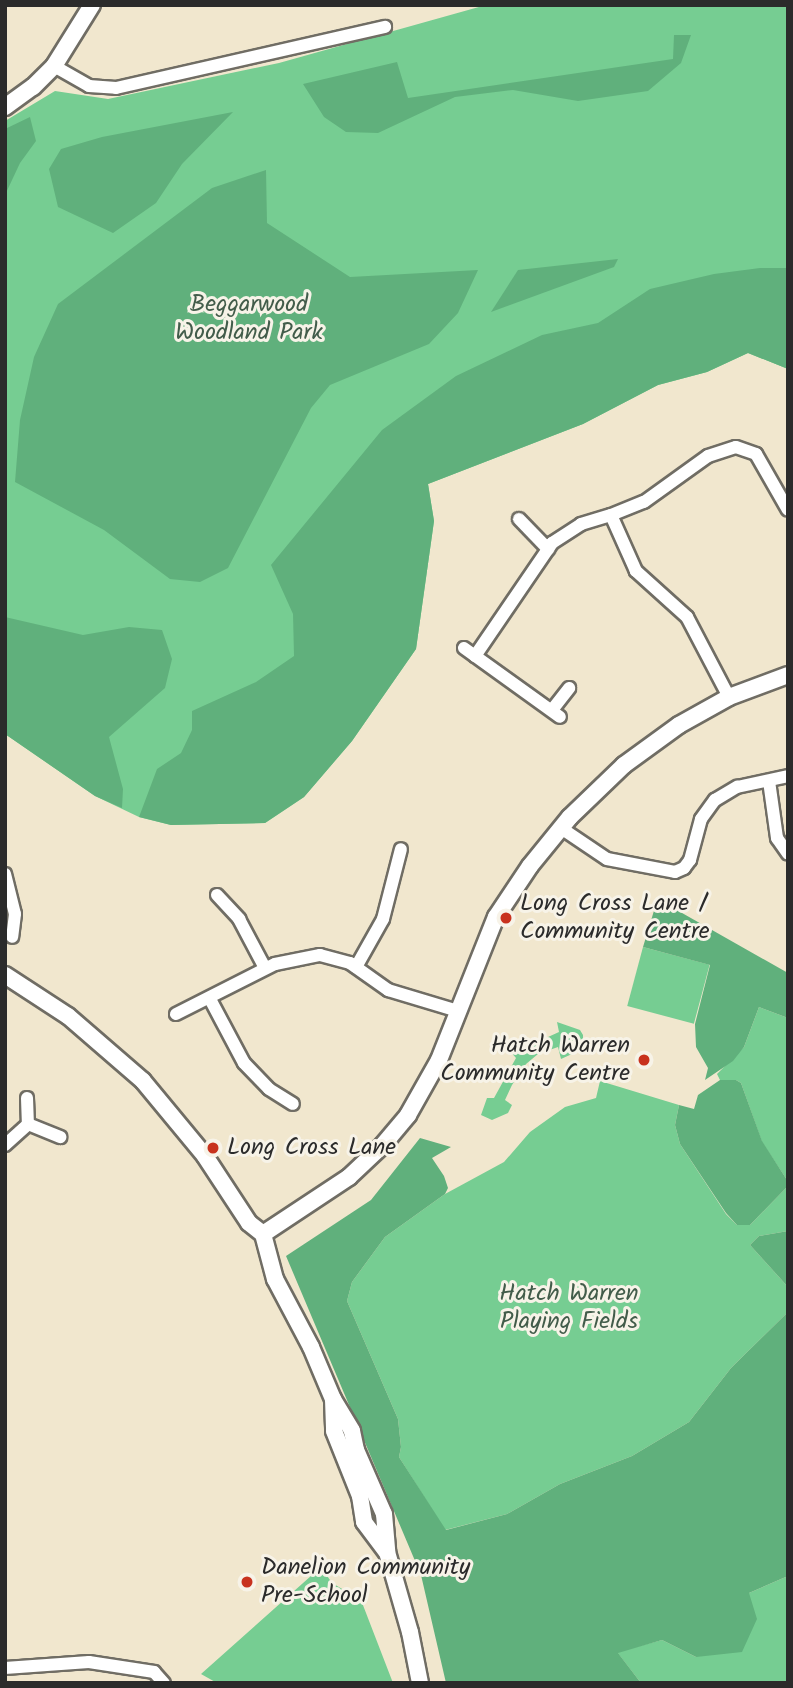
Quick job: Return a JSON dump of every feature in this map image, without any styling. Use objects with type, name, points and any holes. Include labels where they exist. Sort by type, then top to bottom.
[{"type":"street","points":[[5,107],[33,87],[54,66],[92,5]]},
{"type":"street","points":[[54,66],[89,86],[116,88],[385,27]]},
{"type":"street","points":[[475,656],[548,549],[573,529],[644,502],[708,456],[736,447],[756,454],[788,510]]},
{"type":"street","points":[[611,515],[636,571],[687,617],[729,696]]},
{"type":"street","points":[[519,519],[548,549]]},
{"type":"street","points":[[464,648],[556,713],[569,688]]},
{"type":"street","points":[[263,1234],[332,1191],[383,1145],[408,1115],[432,1076],[496,917],[561,828],[602,785],[641,751],[729,696],[788,675]]},
{"type":"street","points":[[561,828],[589,850],[607,859],[675,872],[684,868],[690,860],[701,820],[715,800],[737,787],[788,776]]},
{"type":"street","points":[[769,781],[777,838],[788,854]]},
{"type":"street","points":[[356,967],[383,919],[401,849]]},
{"type":"street","points":[[5,874],[15,914],[12,937]]},
{"type":"street","points":[[217,895],[239,919],[265,968]]},
{"type":"street","points":[[176,1014],[210,999],[265,968],[296,958],[320,956],[335,957],[356,967],[388,990],[458,1011]]},
{"type":"street","points":[[5,975],[68,1016],[144,1081],[205,1156],[249,1223],[263,1234],[275,1279],[311,1347],[333,1399],[352,1431],[356,1450],[384,1514],[387,1552],[410,1632],[420,1683]]},
{"type":"street","points":[[210,999],[244,1063],[269,1089],[293,1104]]},
{"type":"street","points":[[5,1146],[28,1124],[27,1098]]},
{"type":"street","points":[[28,1124],[60,1137]]},
{"type":"street","points":[[5,1668],[89,1662],[154,1672],[164,1683]]},
{"type":"green space","name":"Beggarwood Woodland Park","points":[[486,5],[788,5],[788,369],[748,353],[707,372],[658,385],[583,424],[428,484],[434,521],[416,649],[352,741],[304,797],[265,823],[171,825],[139,817],[95,796],[5,734],[5,121],[55,91],[108,99],[279,63]]},
{"type":"green space","points":[[674,35],[691,35],[681,63],[648,91],[578,101],[513,90],[455,97],[378,133],[346,132],[324,117],[303,84],[397,62],[408,98],[673,59]]},
{"type":"green space","points":[[233,112],[182,164],[156,203],[113,233],[58,207],[49,169],[61,149],[102,137]]},
{"type":"green space","points":[[30,117],[36,141],[20,163],[5,195],[5,129]]},
{"type":"green space","points":[[266,170],[267,223],[350,277],[478,270],[458,313],[429,344],[330,385],[311,408],[228,568],[200,582],[170,579],[104,530],[15,482],[20,420],[34,357],[58,304],[212,188]]},
{"type":"green space","points":[[618,259],[614,267],[491,312],[518,270]]},
{"type":"green space","points":[[760,268],[788,268],[788,369],[748,353],[707,372],[658,385],[583,424],[428,484],[434,521],[416,649],[352,741],[304,797],[265,823],[171,825],[139,817],[157,769],[181,753],[192,730],[192,711],[256,682],[294,656],[293,614],[271,565],[382,430],[456,376],[542,335],[598,323],[650,289],[714,274]]},
{"type":"green space","points":[[5,617],[83,635],[129,627],[162,630],[172,659],[165,688],[109,737],[123,789],[122,808],[95,796],[5,734]]},
{"type":"green space","points":[[656,904],[675,909],[788,973],[788,1018],[759,1007],[744,1047],[733,1061],[705,1080],[708,1068],[696,1047],[695,1024],[710,965],[643,947]]},
{"type":"green space","points":[[643,947],[710,965],[694,1024],[627,1006]]},
{"type":"green space","name":"Hatch Warren Playing Fields","points":[[759,1007],[788,1018],[788,1231],[759,1236],[750,1245],[788,1287],[788,1312],[731,1368],[689,1422],[632,1456],[560,1484],[507,1514],[445,1530],[399,1457],[401,1447],[398,1419],[347,1301],[352,1282],[385,1237],[445,1194],[504,1162],[530,1132],[565,1107],[596,1098],[600,1081],[679,1105],[675,1125],[680,1144],[726,1214],[737,1225],[750,1225],[787,1187],[787,1180],[762,1142],[741,1083],[736,1080],[720,1080],[717,1074],[744,1047]]},
{"type":"green space","points":[[557,1022],[580,1030],[583,1035],[583,1049],[561,1059],[558,1047],[538,1054],[526,1064],[512,1085],[505,1100],[512,1105],[508,1113],[492,1120],[481,1115],[487,1098],[494,1098],[516,1058],[510,1051],[519,1042],[526,1047],[559,1032]]},
{"type":"green space","points":[[720,1080],[736,1080],[741,1083],[762,1141],[787,1180],[787,1187],[750,1225],[737,1225],[726,1213],[680,1144],[675,1125],[679,1105],[694,1109],[698,1095]]},
{"type":"green space","points":[[420,1138],[451,1147],[432,1158],[444,1176],[448,1188],[445,1194],[385,1237],[352,1282],[347,1301],[398,1419],[401,1447],[399,1457],[446,1530],[507,1514],[560,1484],[632,1456],[689,1422],[731,1368],[788,1312],[788,1576],[749,1593],[757,1619],[742,1652],[696,1657],[662,1640],[618,1653],[641,1683],[446,1683],[421,1575],[286,1256],[371,1200]]},
{"type":"green space","points":[[788,1231],[788,1287],[750,1245],[759,1236]]},
{"type":"green space","points":[[321,1567],[332,1583],[361,1600],[393,1683],[217,1683],[201,1674]]},
{"type":"green space","points":[[788,1576],[788,1683],[641,1683],[617,1652],[662,1640],[696,1657],[749,1593]]},
{"type":"place","name":"Long Cross Lane / Community Centre","points":[[506,918]]},
{"type":"place","name":"Hatch Warren Community Centre","points":[[644,1060]]},
{"type":"place","name":"Long Cross Lane","points":[[213,1148]]},
{"type":"place","name":"Danelion Community Pre-School","points":[[247,1582]]}]
